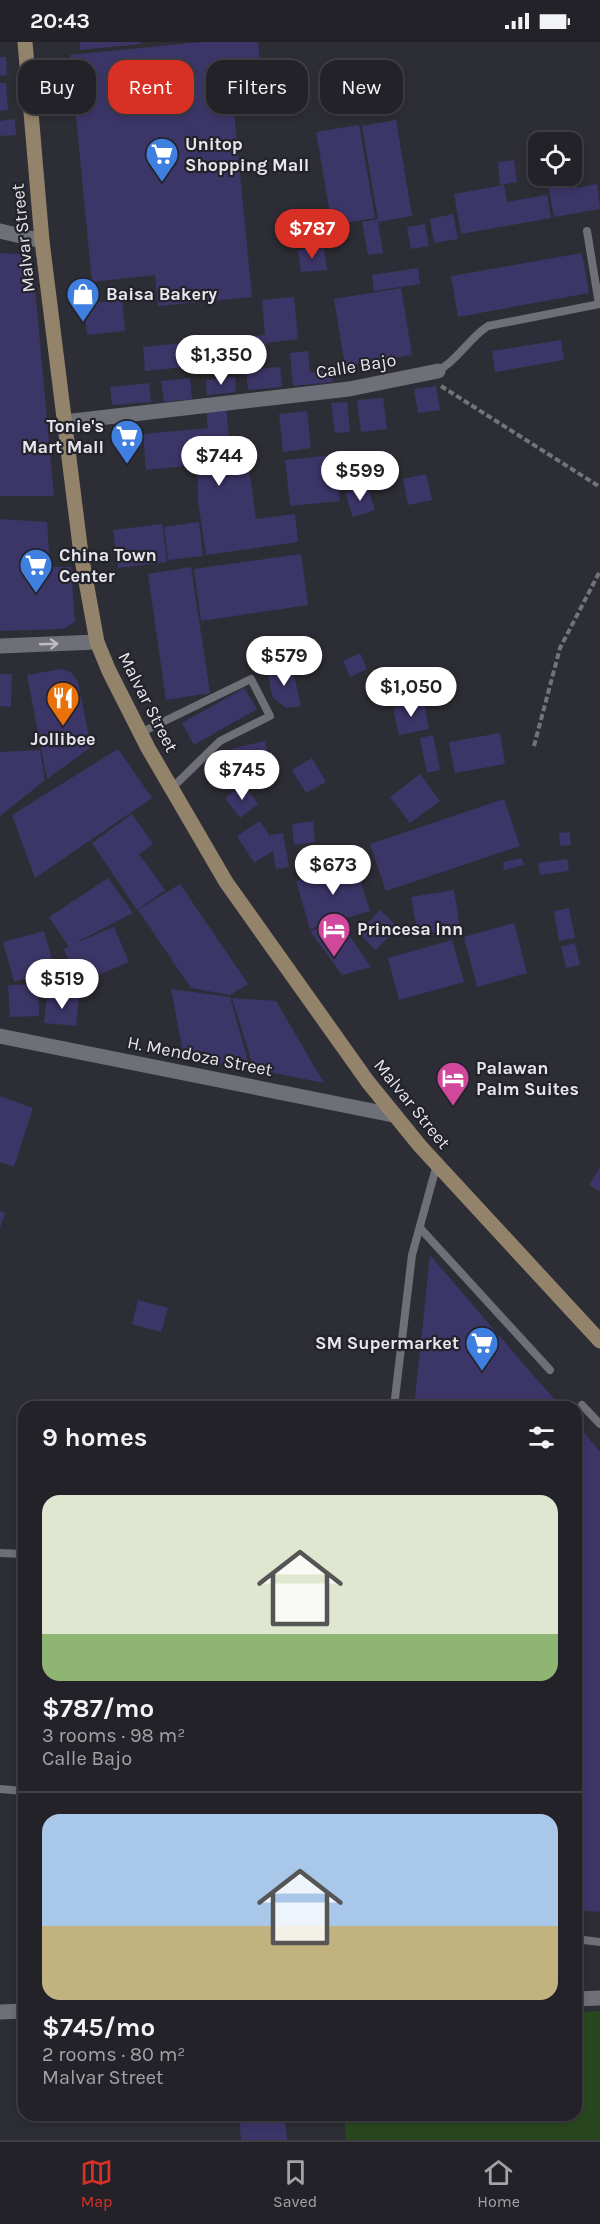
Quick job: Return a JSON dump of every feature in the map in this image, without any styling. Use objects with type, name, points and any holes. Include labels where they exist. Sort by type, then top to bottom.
[{"type":"main road","name":"Malvar Street","points":[[25,42],[42,241],[81,554],[97,642],[140,733],[226,882],[393,1115],[600,1341]]},
{"type":"street","points":[[0,231],[42,241]]},
{"type":"street","name":"Calle Bajo","points":[[64,422],[349,389],[431,373]]},
{"type":"street","points":[[0,646],[97,642]]},
{"type":"street","name":"H. Mendoza Street","points":[[0,1036],[393,1115]]},
{"type":"street","points":[[582,1999],[600,1998]]},
{"type":"street","points":[[0,2012],[18,2011]]},
{"type":"lane","points":[[431,373],[451,363],[472,336],[488,326],[600,304],[587,231]]},
{"type":"lane","points":[[140,733],[251,679],[270,716],[220,741],[171,789]]},
{"type":"lane","points":[[395,1401],[412,1255],[437,1164]]},
{"type":"lane","points":[[420,1228],[550,1370]]},
{"type":"lane","points":[[582,1405],[600,1424]]},
{"type":"lane","points":[[0,1553],[18,1554]]},
{"type":"lane","points":[[0,1789],[18,1790]]},
{"type":"lane","points":[[582,1940],[600,1942]]},
{"type":"path","points":[[431,373],[600,487]]},
{"type":"path","points":[[534,746],[560,648],[600,571]]},
{"type":"green space","points":[[600,2011],[600,2140],[346,2140],[344,2121],[582,2121],[582,2012]]},
{"type":"building","points":[[80,42],[141,42],[141,44],[80,50]]},
{"type":"building","name":"Unitop Shopping Mall","points":[[201,42],[258,42],[260,60],[206,60],[206,114],[234,114],[252,297],[158,306],[155,275],[92,282],[76,114],[96,114],[96,60],[70,60],[70,55]]},
{"type":"building","points":[[0,57],[6,57],[7,75],[0,76]]},
{"type":"building","points":[[0,83],[6,83],[8,110],[0,111]]},
{"type":"building","points":[[15,119],[16,135],[0,136],[0,121]]},
{"type":"building","points":[[396,120],[412,216],[378,222],[383,253],[368,255],[362,222],[378,219],[362,126]]},
{"type":"building","points":[[359,125],[375,218],[332,225],[316,132]]},
{"type":"building","points":[[514,160],[517,182],[500,185],[498,162]]},
{"type":"building","points":[[597,184],[600,209],[554,217],[548,186],[577,186],[577,188]]},
{"type":"building","points":[[504,185],[507,202],[547,195],[551,218],[461,234],[454,194]]},
{"type":"building","points":[[453,214],[458,239],[434,243],[430,219]]},
{"type":"building","points":[[425,224],[429,246],[411,249],[407,227]]},
{"type":"building","points":[[324,248],[327,270],[301,272],[298,250]]},
{"type":"building","points":[[0,253],[32,255],[54,496],[0,496]]},
{"type":"building","points":[[582,253],[589,293],[458,317],[451,276]]},
{"type":"building","points":[[418,268],[420,284],[374,291],[372,275]]},
{"type":"building","points":[[401,288],[412,355],[345,366],[334,299]]},
{"type":"building","points":[[294,297],[298,339],[266,343],[267,359],[145,371],[143,347],[265,335],[262,300]]},
{"type":"building","points":[[122,300],[125,331],[87,335],[84,304]]},
{"type":"building","points":[[561,340],[564,360],[495,372],[492,351]]},
{"type":"building","points":[[308,351],[310,372],[332,370],[333,382],[293,386],[290,353]]},
{"type":"building","points":[[280,367],[282,387],[248,390],[246,370]]},
{"type":"building","points":[[235,377],[236,392],[207,395],[206,380]]},
{"type":"building","points":[[190,378],[192,399],[164,402],[161,381]]},
{"type":"building","points":[[149,383],[151,402],[112,405],[110,387]]},
{"type":"building","points":[[436,386],[440,410],[418,413],[414,389]]},
{"type":"building","points":[[383,398],[387,429],[361,432],[357,400]]},
{"type":"building","points":[[347,402],[350,432],[335,433],[331,403]]},
{"type":"building","points":[[226,406],[231,461],[211,465],[248,460],[256,519],[295,514],[298,542],[206,555],[198,500],[198,465],[146,470],[143,434],[208,428],[206,408]]},
{"type":"building","points":[[307,411],[311,448],[283,452],[279,414]]},
{"type":"building","points":[[335,455],[340,501],[290,506],[285,460]]},
{"type":"building","points":[[426,474],[432,500],[408,505],[403,479]]},
{"type":"building","points":[[367,486],[375,510],[353,517],[345,493]]},
{"type":"building","name":"China Town Center","points":[[0,519],[47,522],[50,567],[71,567],[75,622],[63,629],[0,631]]},
{"type":"building","points":[[199,522],[203,556],[168,560],[164,527]]},
{"type":"building","points":[[162,524],[167,562],[118,568],[113,530]]},
{"type":"building","points":[[301,554],[308,605],[201,621],[194,569]]},
{"type":"building","points":[[191,567],[210,693],[166,700],[148,574]]},
{"type":"building","points":[[360,653],[367,669],[350,677],[343,661]]},
{"type":"building","points":[[292,666],[301,706],[286,708],[273,698],[267,672]]},
{"type":"building","points":[[61,669],[72,673],[78,682],[91,747],[47,779],[27,675]]},
{"type":"building","points":[[0,674],[12,674],[11,707],[0,706]]},
{"type":"building","points":[[404,683],[408,700],[388,705],[384,688]]},
{"type":"building","points":[[244,688],[257,709],[194,745],[182,723]]},
{"type":"building","points":[[424,702],[429,729],[399,735],[393,708]]},
{"type":"building","points":[[500,733],[505,764],[455,773],[449,742]]},
{"type":"building","points":[[433,735],[440,770],[427,773],[420,738]]},
{"type":"building","points":[[265,741],[272,770],[237,778],[231,749]]},
{"type":"building","points":[[118,749],[152,798],[35,878],[12,815]]},
{"type":"building","points":[[40,750],[45,780],[0,816],[0,752]]},
{"type":"building","points":[[312,758],[326,782],[306,793],[292,770]]},
{"type":"building","points":[[420,774],[440,801],[410,823],[390,797]]},
{"type":"building","points":[[244,784],[258,804],[240,818],[225,798]]},
{"type":"building","points":[[504,799],[520,846],[386,891],[370,844]]},
{"type":"building","points":[[132,814],[153,844],[139,854],[165,890],[137,910],[92,843]]},
{"type":"building","points":[[260,821],[271,838],[270,835],[283,833],[289,867],[276,869],[273,851],[254,863],[237,836]]},
{"type":"building","points":[[313,821],[315,842],[294,845],[292,824]]},
{"type":"building","points":[[570,832],[571,845],[560,846],[559,833]]},
{"type":"building","points":[[522,858],[524,865],[504,870],[503,862]]},
{"type":"building","points":[[567,859],[569,871],[540,875],[538,863]]},
{"type":"building","points":[[355,862],[370,911],[310,929],[296,881]]},
{"type":"building","points":[[108,878],[133,913],[73,944],[114,927],[129,962],[78,984],[64,949],[69,947],[49,917]]},
{"type":"building","points":[[180,884],[248,984],[230,995],[191,988],[138,910]]},
{"type":"building","points":[[454,890],[460,927],[418,935],[411,897]]},
{"type":"building","points":[[569,908],[575,938],[559,941],[554,911]]},
{"type":"building","points":[[380,910],[398,927],[376,950],[358,933]]},
{"type":"building","points":[[340,922],[371,967],[342,975],[310,931]]},
{"type":"building","points":[[514,923],[527,973],[477,987],[464,937]]},
{"type":"building","points":[[44,931],[55,970],[14,982],[3,942]]},
{"type":"building","points":[[452,940],[464,982],[399,1000],[388,958]]},
{"type":"building","points":[[575,943],[580,965],[566,968],[561,947]]},
{"type":"building","points":[[38,984],[39,1016],[10,1017],[8,985]]},
{"type":"building","points":[[171,989],[230,997],[250,1068],[184,1058]]},
{"type":"building","points":[[47,994],[79,996],[76,1026],[44,1023]]},
{"type":"building","points":[[232,998],[276,1001],[324,1083],[254,1069]]},
{"type":"building","points":[[0,1096],[33,1108],[14,1167],[0,1162]]},
{"type":"building","points":[[600,1167],[600,1192],[589,1185]]},
{"type":"building","points":[[0,1211],[5,1213],[0,1228]]},
{"type":"building","points":[[430,1255],[556,1401],[415,1401]]},
{"type":"building","points":[[138,1300],[168,1308],[161,1332],[132,1324]]},
{"type":"building","points":[[582,1430],[600,1452],[600,1912],[582,1910]]},
{"type":"building","points":[[239,2121],[285,2121],[287,2140],[241,2140]]},
{"type":"place","name":"Unitop Shopping Mall","points":[[162,183]]},
{"type":"place","name":"Baisa Bakery","points":[[83,323]]},
{"type":"place","name":"Tonie's Mart Mall","points":[[127,465]]},
{"type":"place","name":"China Town Center","points":[[36,594]]},
{"type":"place","name":"Jollibee","points":[[63,727]]},
{"type":"place","name":"Princesa Inn","points":[[334,958]]},
{"type":"place","name":"Palawan Palm Suites","points":[[453,1107]]},
{"type":"place","name":"SM Supermarket","points":[[482,1372]]}]
